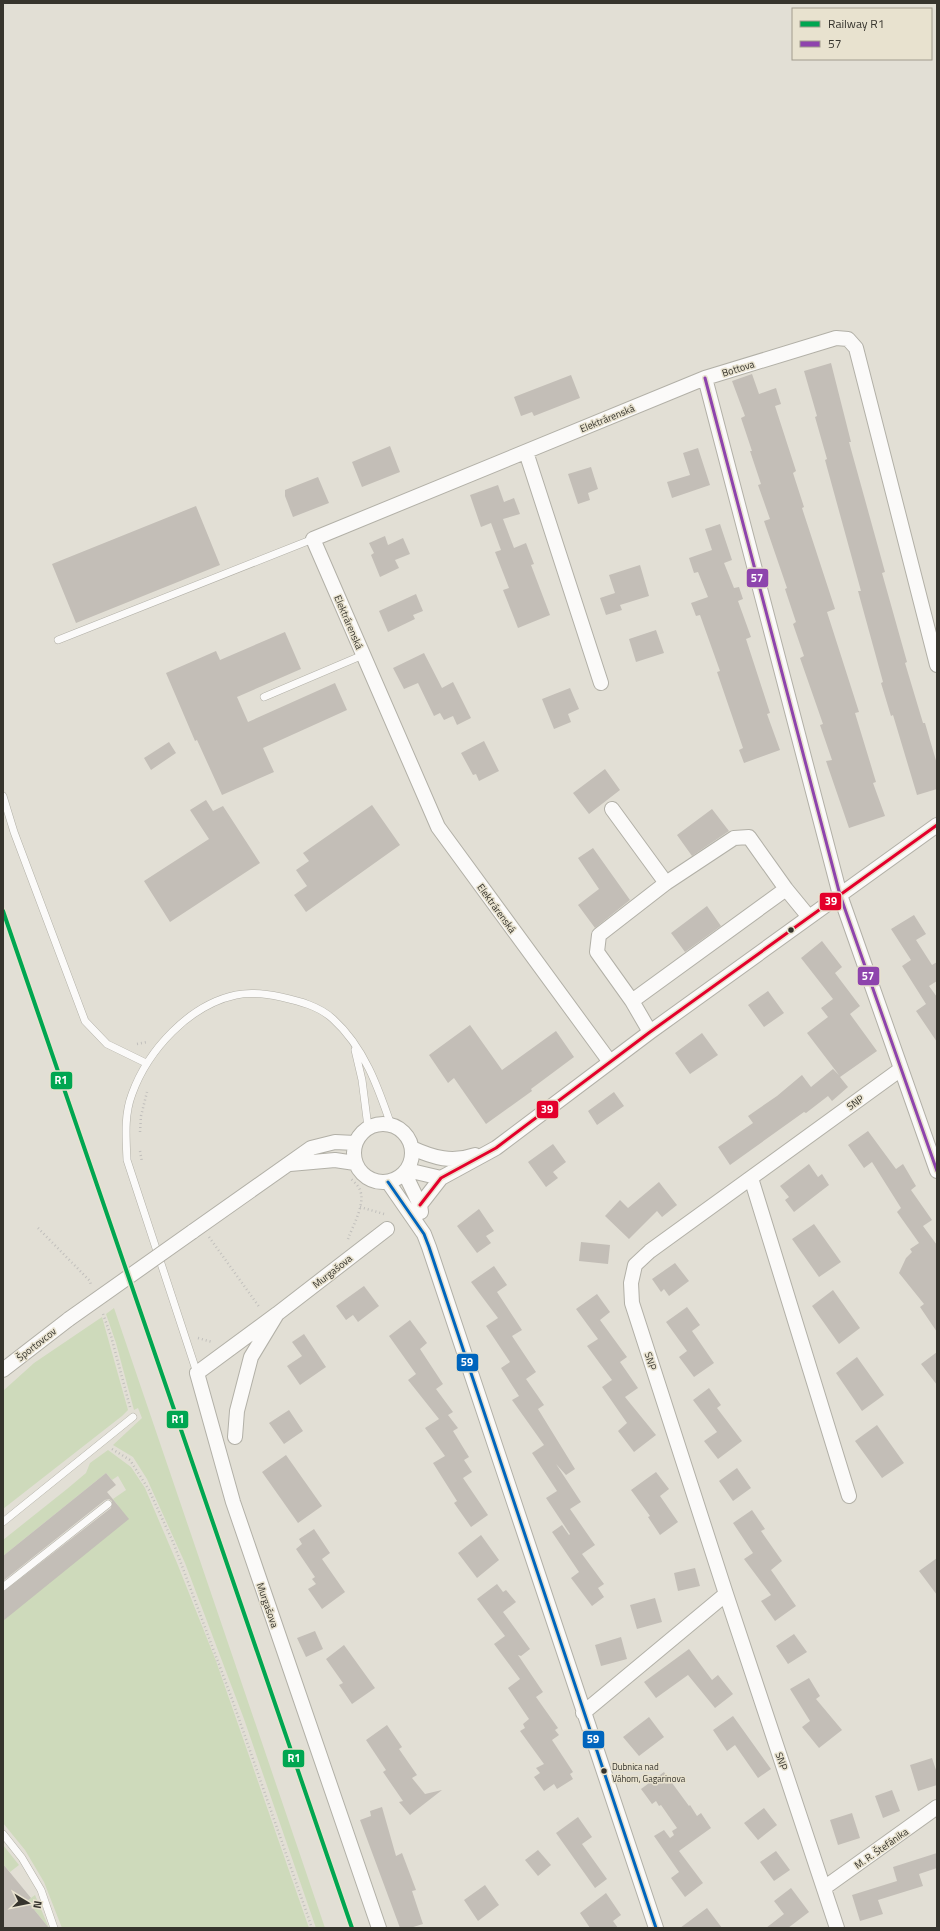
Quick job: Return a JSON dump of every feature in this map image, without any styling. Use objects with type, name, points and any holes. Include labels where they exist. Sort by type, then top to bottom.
[{"type":"street","name":"Bottova","points":[[705,378],[836,338],[848,339],[856,348],[937,665]]},
{"type":"street","name":"Elektrárenská","points":[[610,1062],[438,827],[313,539],[705,378]]},
{"type":"street","points":[[705,378],[840,895],[937,1171]]},
{"type":"street","points":[[526,452],[601,683]]},
{"type":"street","points":[[612,809],[666,883]]},
{"type":"street","points":[[420,1205],[441,1178],[496,1148],[650,1032],[937,824]]},
{"type":"street","points":[[650,1032],[632,1001],[597,952],[598,935],[666,883],[734,838],[750,837],[786,889],[809,917]]},
{"type":"street","points":[[632,1001],[786,889]]},
{"type":"street","name":"SNP","points":[[837,1928],[726,1594],[632,1303],[630,1283],[635,1265],[650,1251],[901,1069]]},
{"type":"street","points":[[441,1178],[406,1172],[388,1182],[380,1183],[368,1179],[359,1170],[355,1163],[353,1153],[355,1143],[360,1134],[368,1128],[383,1123],[391,1125],[405,1133],[412,1148],[412,1157],[406,1172],[420,1205],[424,1234],[656,1928]]},
{"type":"street","name":"Športovcov","points":[[3,1370],[68,1319],[197,1236],[287,1164],[311,1148],[335,1142],[355,1143]]},
{"type":"street","points":[[412,1148],[431,1157],[462,1159],[496,1148]]},
{"type":"street","points":[[287,1164],[335,1160],[355,1163]]},
{"type":"street","points":[[751,1178],[849,1496]]},
{"type":"street","points":[[388,1182],[424,1234]]},
{"type":"street","name":"Murgašova","points":[[379,1928],[232,1502],[197,1373],[277,1314],[384,1222]]},
{"type":"street","name":"Murgašova","points":[[235,1437],[237,1411],[251,1357],[277,1314]]},
{"type":"street","points":[[584,1713],[726,1594]]},
{"type":"street","name":"M. R. Štefánika","points":[[824,1888],[937,1807]]},
{"type":"lane","points":[[58,640],[313,539]]},
{"type":"lane","points":[[264,697],[363,655]]},
{"type":"lane","points":[[3,796],[14,832],[85,1021],[107,1044],[146,1063]]},
{"type":"lane","points":[[197,1373],[127,1160],[127,1120],[132,1094],[146,1063],[156,1050],[178,1026],[210,1005],[236,995],[267,994],[304,1002],[333,1019],[353,1042],[376,1082],[391,1125]]},
{"type":"lane","points":[[353,1042],[362,1080],[368,1128]]},
{"type":"lane","points":[[3,1522],[133,1417]]},
{"type":"lane","points":[[3,1587],[108,1504]]},
{"type":"lane","points":[[3,1834],[22,1858],[41,1890],[54,1928]]},
{"type":"path","points":[[132,1042],[138,1044],[150,1042],[156,1050]]},
{"type":"path","points":[[139,1135],[141,1116],[148,1091]]},
{"type":"path","points":[[140,1148],[142,1169]]},
{"type":"path","points":[[348,1176],[359,1187],[361,1197],[360,1207],[347,1241],[353,1237]]},
{"type":"path","points":[[197,1236],[208,1236],[215,1231]]},
{"type":"path","points":[[208,1236],[260,1308]]},
{"type":"path","points":[[254,1313],[266,1304]]},
{"type":"path","points":[[197,1336],[199,1339],[210,1342],[218,1342]]},
{"type":"path","points":[[102,1443],[130,1460],[149,1490],[173,1542],[232,1699],[312,1928]]},
{"type":"green space","points":[[114,1308],[325,1928],[316,1928],[244,1719],[185,1563],[147,1479],[133,1457],[113,1445],[142,1418],[138,1408],[134,1410],[116,1343],[106,1314]]},
{"type":"green space","points":[[102,1317],[128,1410],[3,1509],[3,1391],[34,1363]]},
{"type":"green space","points":[[108,1450],[131,1467],[145,1488],[177,1563],[216,1661],[309,1928],[62,1928],[44,1882],[25,1850],[3,1823],[3,1621],[119,1507],[113,1499],[126,1490],[118,1476],[112,1480],[106,1473],[3,1556],[3,1540],[86,1473],[90,1463]]},
{"type":"green space","points":[[3,1845],[19,1865],[10,1872],[3,1864]]},
{"type":"green space","points":[[35,1895],[49,1928],[27,1901]]},
{"type":"building","points":[[831,363],[851,442],[849,442],[885,572],[882,573],[907,662],[905,663],[937,764],[937,789],[917,795],[893,715],[891,716],[881,683],[883,682],[858,591],[861,591],[825,460],[827,459],[815,417],[817,416],[804,371]]},
{"type":"building","points":[[752,374],[759,394],[776,388],[781,404],[775,406],[796,471],[793,473],[804,507],[802,508],[835,609],[827,612],[859,712],[855,713],[876,782],[873,783],[885,816],[849,828],[826,761],[832,760],[820,725],[823,724],[800,658],[804,656],[793,624],[796,622],[785,589],[787,588],[764,521],[770,519],[758,485],[761,484],[741,418],[745,416],[732,381]]},
{"type":"building","points":[[571,375],[580,398],[534,416],[532,412],[521,416],[514,397]]},
{"type":"building","points":[[390,446],[400,472],[362,487],[352,462]]},
{"type":"building","points":[[698,448],[710,485],[672,498],[667,482],[690,475],[683,453]]},
{"type":"building","points":[[591,467],[598,489],[588,493],[590,500],[578,504],[568,474]]},
{"type":"building","points":[[318,477],[329,503],[293,517],[285,496],[285,490]]},
{"type":"building","points":[[498,485],[504,502],[514,498],[520,514],[503,519],[514,548],[526,543],[534,564],[531,565],[550,615],[518,628],[503,590],[509,588],[495,552],[501,550],[491,523],[481,527],[470,495]]},
{"type":"building","points":[[196,506],[220,565],[76,623],[52,564]]},
{"type":"building","points":[[720,524],[732,560],[724,563],[734,588],[739,587],[743,599],[738,601],[751,637],[746,639],[770,713],[767,714],[780,750],[744,763],[739,750],[743,748],[717,672],[720,671],[700,615],[696,616],[691,603],[708,597],[698,572],[694,573],[689,558],[712,550],[705,529]]},
{"type":"building","points":[[385,536],[388,545],[403,538],[410,554],[395,560],[399,568],[380,577],[371,555],[374,553],[369,543]]},
{"type":"building","points":[[640,565],[649,596],[620,605],[622,610],[606,615],[600,598],[615,593],[609,575]]},
{"type":"building","points":[[416,594],[423,611],[413,615],[415,619],[388,632],[379,611]]},
{"type":"building","points":[[656,630],[664,653],[636,662],[629,639]]},
{"type":"building","points":[[285,632],[301,669],[237,697],[248,722],[335,683],[347,710],[263,748],[274,772],[222,795],[197,740],[195,741],[166,673],[216,651],[220,660]]},
{"type":"building","points":[[424,653],[442,688],[453,682],[471,718],[457,725],[453,716],[444,720],[440,713],[434,716],[418,683],[404,689],[393,668]]},
{"type":"building","points":[[570,688],[579,709],[568,714],[571,722],[554,729],[542,699]]},
{"type":"building","points":[[484,741],[499,771],[479,781],[476,774],[473,775],[461,753]]},
{"type":"building","points":[[169,742],[176,753],[151,770],[144,758]]},
{"type":"building","points":[[605,769],[620,790],[589,814],[573,793]]},
{"type":"building","points":[[206,800],[213,811],[223,806],[260,863],[170,922],[144,881],[209,839],[190,810]]},
{"type":"building","points":[[372,805],[400,845],[306,912],[294,895],[307,886],[296,870],[309,861],[303,853]]},
{"type":"building","points":[[712,809],[729,831],[692,856],[677,835]]},
{"type":"building","points":[[593,848],[630,900],[595,928],[578,905],[599,889],[578,858]]},
{"type":"building","points":[[707,906],[721,926],[685,952],[671,933]]},
{"type":"building","points":[[914,915],[926,934],[916,940],[932,965],[937,962],[937,981],[929,986],[937,997],[937,1042],[916,1011],[926,1004],[902,966],[911,960],[891,929]]},
{"type":"building","points":[[822,941],[842,967],[835,973],[860,1006],[850,1014],[877,1051],[840,1077],[848,1087],[832,1101],[828,1096],[806,1113],[804,1112],[730,1165],[718,1147],[753,1123],[748,1116],[777,1096],[802,1075],[811,1087],[833,1069],[839,1075],[807,1033],[828,1017],[821,1008],[833,999],[801,958]]},
{"type":"building","points":[[768,991],[784,1013],[764,1027],[748,1005]]},
{"type":"building","points":[[470,1025],[502,1070],[556,1031],[574,1057],[531,1089],[532,1091],[486,1124],[454,1078],[448,1083],[429,1055]]},
{"type":"building","points":[[702,1033],[718,1055],[690,1074],[675,1053]]},
{"type":"building","points":[[614,1092],[624,1106],[597,1125],[588,1111]]},
{"type":"building","points":[[868,1131],[896,1169],[903,1164],[916,1186],[911,1190],[932,1220],[923,1226],[937,1245],[937,1332],[920,1307],[924,1304],[899,1273],[906,1258],[912,1252],[910,1249],[919,1243],[897,1212],[901,1208],[872,1162],[864,1168],[848,1145]]},
{"type":"building","points":[[553,1144],[566,1162],[553,1172],[558,1178],[546,1187],[528,1162]]},
{"type":"building","points":[[809,1164],[818,1177],[822,1174],[829,1185],[794,1212],[785,1200],[789,1197],[780,1186]]},
{"type":"building","points":[[659,1182],[677,1205],[662,1217],[657,1211],[629,1239],[605,1216],[620,1200],[628,1208]]},
{"type":"building","points":[[479,1209],[494,1231],[486,1236],[491,1243],[477,1253],[457,1226]]},
{"type":"building","points":[[814,1224],[841,1262],[819,1277],[792,1239]]},
{"type":"building","points":[[581,1242],[610,1245],[608,1264],[579,1261]]},
{"type":"building","points":[[675,1263],[689,1281],[669,1296],[664,1289],[661,1292],[652,1279]]},
{"type":"building","points":[[494,1266],[507,1285],[497,1292],[522,1330],[512,1336],[536,1372],[526,1379],[544,1405],[538,1409],[575,1469],[566,1475],[556,1464],[581,1502],[570,1509],[595,1545],[582,1554],[604,1584],[598,1588],[604,1597],[592,1606],[571,1578],[579,1572],[552,1532],[562,1525],[569,1535],[570,1534],[546,1498],[557,1491],[532,1453],[544,1445],[512,1400],[519,1396],[501,1368],[510,1362],[486,1326],[498,1318],[471,1282]]},
{"type":"building","points":[[364,1286],[379,1306],[358,1322],[353,1315],[346,1320],[336,1306]]},
{"type":"building","points":[[833,1290],[860,1328],[839,1344],[812,1306]]},
{"type":"building","points":[[597,1294],[610,1312],[600,1320],[627,1357],[620,1362],[638,1388],[625,1397],[656,1435],[634,1452],[618,1431],[627,1423],[602,1387],[612,1380],[587,1346],[598,1339],[576,1309]]},
{"type":"building","points":[[687,1307],[700,1325],[692,1331],[714,1363],[694,1377],[679,1357],[687,1351],[666,1322]]},
{"type":"building","points":[[410,1320],[427,1343],[420,1349],[443,1384],[436,1389],[453,1412],[448,1415],[458,1428],[453,1431],[469,1457],[464,1460],[472,1472],[463,1478],[488,1515],[471,1527],[454,1503],[457,1501],[433,1463],[445,1456],[425,1428],[439,1419],[408,1380],[416,1374],[389,1336]]},
{"type":"building","points":[[304,1334],[326,1367],[300,1385],[287,1366],[302,1356],[292,1342]]},
{"type":"building","points":[[937,1352],[937,1385],[921,1364]]},
{"type":"building","points":[[857,1357],[884,1395],[862,1411],[836,1373]]},
{"type":"building","points":[[709,1388],[721,1405],[717,1408],[742,1441],[718,1459],[704,1441],[717,1432],[693,1400]]},
{"type":"building","points":[[289,1410],[303,1431],[284,1444],[269,1423]]},
{"type":"building","points":[[877,1425],[904,1463],[882,1478],[855,1441]]},
{"type":"building","points":[[286,1455],[322,1506],[298,1523],[262,1472]]},
{"type":"building","points":[[737,1468],[751,1488],[733,1501],[719,1481]]},
{"type":"building","points":[[656,1472],[669,1489],[660,1496],[678,1522],[660,1535],[648,1517],[650,1516],[631,1490]]},
{"type":"building","points":[[106,1473],[116,1485],[107,1492],[129,1519],[3,1621],[3,1592],[111,1508],[112,1501],[109,1499],[105,1500],[3,1581],[3,1556]]},
{"type":"building","points":[[752,1510],[765,1529],[761,1531],[782,1561],[771,1570],[796,1606],[775,1621],[761,1601],[771,1595],[744,1559],[753,1553],[733,1523]]},
{"type":"building","points":[[314,1529],[330,1553],[322,1559],[345,1592],[322,1609],[308,1589],[316,1584],[312,1579],[315,1577],[296,1549],[302,1544],[299,1539]]},
{"type":"building","points":[[481,1535],[499,1560],[477,1578],[458,1553]]},
{"type":"building","points":[[937,1558],[937,1595],[919,1571]]},
{"type":"building","points":[[695,1568],[700,1586],[678,1591],[674,1573]]},
{"type":"building","points":[[497,1584],[503,1592],[506,1590],[516,1602],[503,1612],[530,1649],[521,1656],[518,1655],[543,1692],[536,1697],[558,1728],[555,1730],[559,1735],[552,1740],[573,1772],[570,1774],[573,1779],[557,1789],[554,1784],[544,1791],[534,1777],[540,1773],[536,1768],[544,1764],[520,1731],[525,1728],[523,1724],[529,1719],[508,1688],[520,1679],[494,1644],[505,1636],[477,1599]]},
{"type":"building","points":[[655,1598],[662,1622],[637,1629],[630,1605]]},
{"type":"building","points":[[315,1631],[323,1649],[306,1657],[297,1638]]},
{"type":"building","points":[[794,1634],[807,1652],[788,1664],[776,1646]]},
{"type":"building","points":[[621,1637],[627,1659],[601,1666],[595,1645]]},
{"type":"building","points":[[344,1645],[375,1688],[352,1704],[339,1685],[343,1683],[326,1659]]},
{"type":"building","points":[[689,1649],[712,1680],[718,1675],[733,1694],[715,1708],[688,1675],[656,1698],[644,1682]]},
{"type":"building","points":[[809,1678],[820,1696],[816,1699],[842,1730],[819,1748],[802,1727],[810,1721],[790,1689]]},
{"type":"building","points":[[733,1716],[771,1769],[758,1778],[735,1745],[727,1751],[713,1730]]},
{"type":"building","points":[[649,1717],[664,1737],[639,1756],[623,1737]]},
{"type":"building","points":[[387,1725],[402,1747],[399,1749],[417,1775],[412,1778],[425,1794],[442,1790],[410,1815],[399,1802],[403,1801],[383,1772],[386,1770],[366,1740]]},
{"type":"building","points":[[932,1758],[937,1773],[937,1785],[918,1791],[910,1765]]},
{"type":"building","points":[[664,1772],[697,1816],[701,1813],[711,1828],[679,1851],[703,1883],[685,1897],[671,1878],[679,1872],[654,1836],[664,1830],[670,1838],[674,1835],[672,1831],[677,1828],[661,1805],[659,1806],[656,1801],[652,1804],[641,1789]]},
{"type":"building","points":[[892,1790],[900,1811],[883,1818],[875,1796]]},
{"type":"building","points":[[382,1807],[396,1856],[402,1853],[416,1890],[412,1891],[423,1924],[410,1928],[400,1928],[360,1820],[371,1816],[370,1811]]},
{"type":"building","points":[[764,1808],[777,1825],[758,1840],[744,1823]]},
{"type":"building","points":[[852,1813],[860,1838],[838,1845],[830,1820]]},
{"type":"building","points":[[578,1817],[592,1837],[582,1844],[607,1879],[595,1888],[556,1833]]},
{"type":"building","points":[[538,1850],[551,1865],[538,1876],[525,1860]]},
{"type":"building","points":[[776,1851],[790,1870],[774,1881],[760,1862]]},
{"type":"building","points":[[937,1853],[937,1868],[919,1874],[923,1886],[878,1900],[883,1914],[860,1921],[852,1895],[897,1881],[893,1867]]},
{"type":"building","points":[[3,1864],[31,1898],[27,1901],[49,1928],[3,1928]]},
{"type":"building","points":[[485,1885],[499,1905],[478,1921],[464,1900]]},
{"type":"building","points":[[791,1888],[809,1912],[788,1928],[766,1928],[784,1914],[774,1901]]},
{"type":"building","points":[[606,1893],[621,1915],[613,1921],[618,1928],[590,1928],[580,1913]]},
{"type":"building","points":[[707,1908],[722,1928],[680,1928]]},
{"type":"rail line","name":"R1","points":[[3,911],[352,1928]]},
{"type":"transit line","name":"57","points":[[705,378],[840,895],[937,1171]]},
{"type":"transit line","name":"39","points":[[420,1205],[441,1178],[496,1148],[650,1032],[937,825]]},
{"type":"transit line","name":"59","points":[[388,1182],[424,1234],[429,1247],[656,1928]]},
{"type":"place","name":"Dubnica nad Váhom, Gagarinova","points":[[604,1771]]}]
